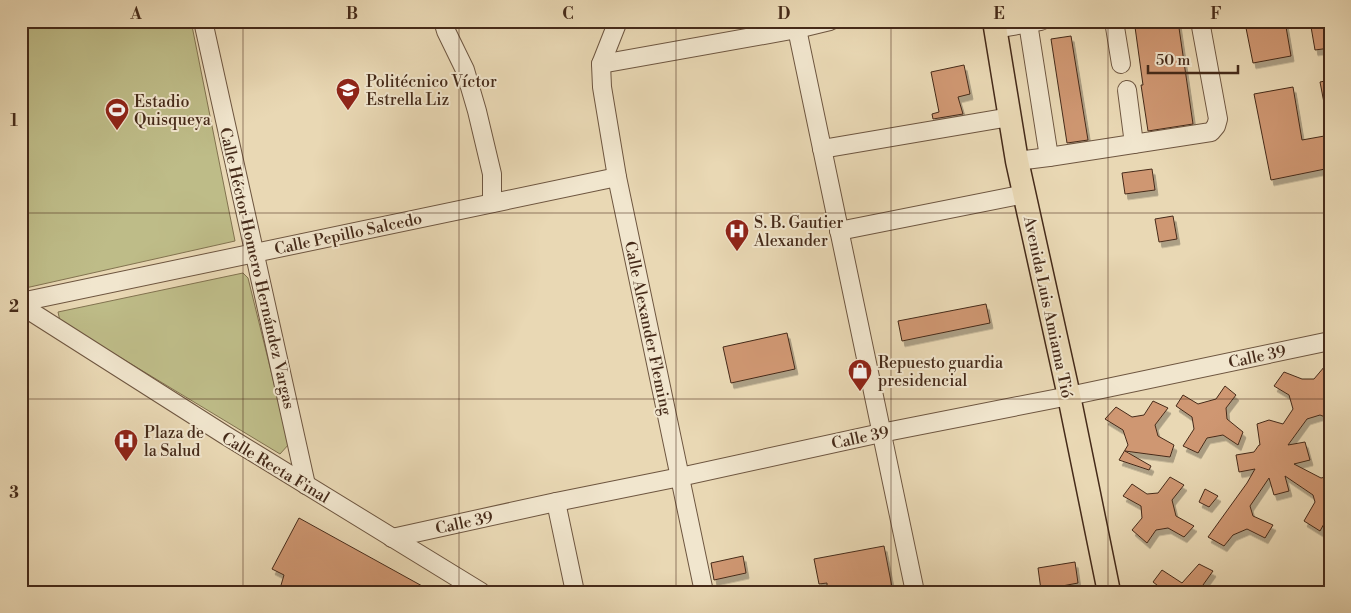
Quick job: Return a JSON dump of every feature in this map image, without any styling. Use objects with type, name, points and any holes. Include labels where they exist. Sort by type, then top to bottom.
[{"type":"main road","name":"Avenida Luis Amiama Tió","points":[[994,25],[1017,161],[1109,592]]},
{"type":"street","name":"Calle Héctor Homero Hernández Vargas","points":[[203,21],[306,485]]},
{"type":"street","points":[[443,21],[465,70],[477,110],[492,174],[492,203]]},
{"type":"street","points":[[601,64],[618,21]]},
{"type":"street","points":[[601,64],[797,29],[830,21]]},
{"type":"street","points":[[1114,21],[1121,64]]},
{"type":"street","points":[[1017,161],[1211,132],[1216,126],[1218,119],[1200,21]]},
{"type":"street","points":[[994,25],[1035,22],[1049,157]]},
{"type":"street","points":[[797,29],[915,592]]},
{"type":"street","name":"Calle Alexander Fleming","points":[[601,64],[602,87],[617,177],[704,592]]},
{"type":"street","points":[[1127,90],[1134,144]]},
{"type":"street","points":[[822,149],[1010,117]]},
{"type":"street","name":"Calle Pepillo Salcedo","points":[[21,302],[617,177]]},
{"type":"street","points":[[839,231],[1025,194]]},
{"type":"street","name":"Calle Recta Final","points":[[21,308],[30,310],[225,436],[481,592]]},
{"type":"street","name":"Calle 39","points":[[392,538],[881,433],[1330,341]]},
{"type":"street","points":[[556,502],[575,592]]},
{"type":"shaded area","name":"Estadio Quisqueya","points":[[21,21],[191,21],[235,241],[21,289]]},
{"type":"shaded area","points":[[243,273],[248,278],[289,444],[280,454],[60,321],[58,312]]},
{"type":"building","points":[[1178,21],[1193,124],[1148,131],[1135,27]]},
{"type":"building","points":[[1285,21],[1291,56],[1253,63],[1245,23]]},
{"type":"building","points":[[1310,21],[1330,21],[1330,48],[1315,50]]},
{"type":"building","points":[[1071,36],[1088,140],[1067,143],[1051,39]]},
{"type":"building","points":[[964,65],[970,94],[958,97],[963,114],[933,119],[932,114],[939,112],[931,72]]},
{"type":"building","points":[[1330,80],[1330,108],[1325,108],[1320,82]]},
{"type":"building","points":[[1293,87],[1302,140],[1330,135],[1330,168],[1271,180],[1254,94]]},
{"type":"building","points":[[1152,169],[1155,190],[1125,194],[1122,173]]},
{"type":"building","points":[[1173,216],[1177,239],[1159,242],[1155,219]]},
{"type":"building","points":[[986,304],[990,323],[902,341],[898,321]]},
{"type":"building","points":[[787,333],[795,369],[731,383],[723,347]]},
{"type":"building","points":[[1330,360],[1330,386],[1326,391],[1330,400],[1330,419],[1320,415],[1307,419],[1288,445],[1305,442],[1310,460],[1294,464],[1321,478],[1330,476],[1330,513],[1320,531],[1304,521],[1315,502],[1313,495],[1285,476],[1289,491],[1274,495],[1269,478],[1250,506],[1253,516],[1273,525],[1265,538],[1247,529],[1233,535],[1224,546],[1208,537],[1255,469],[1239,472],[1236,455],[1254,452],[1260,445],[1257,424],[1269,420],[1283,424],[1293,409],[1289,395],[1274,386],[1284,372],[1302,379],[1314,379]]},
{"type":"building","points":[[1225,386],[1236,395],[1226,408],[1227,419],[1243,432],[1238,445],[1223,435],[1207,438],[1198,453],[1183,446],[1194,429],[1192,417],[1176,406],[1183,395],[1198,404],[1216,399]]},
{"type":"building","points":[[1153,401],[1168,408],[1155,425],[1158,436],[1174,445],[1170,457],[1125,451],[1151,466],[1149,470],[1119,460],[1128,445],[1123,430],[1105,419],[1116,407],[1132,417],[1144,415]]},
{"type":"building","points":[[1170,477],[1184,485],[1172,500],[1176,516],[1194,526],[1184,537],[1168,528],[1156,530],[1147,543],[1132,530],[1142,518],[1141,506],[1123,496],[1132,484],[1147,494],[1158,493]]},
{"type":"building","points":[[1205,489],[1218,496],[1209,507],[1199,502]]},
{"type":"building","points":[[299,518],[433,592],[279,592],[284,575],[272,569]]},
{"type":"building","points":[[884,546],[893,592],[827,592],[827,583],[819,584],[814,559]]},
{"type":"building","points":[[743,556],[746,573],[714,580],[711,563]]},
{"type":"building","points":[[1075,562],[1078,583],[1041,590],[1038,568]]},
{"type":"building","points":[[1199,564],[1213,571],[1203,585],[1204,592],[1166,592],[1153,582],[1162,570],[1182,583]]},
{"type":"place","name":"Politécnico Víctor Estrella Liz","points":[[348,111]]},
{"type":"place","name":"Estadio Quisqueya","points":[[117,131]]},
{"type":"place","name":"S. B. Gautier Alexander","points":[[737,252]]},
{"type":"place","name":"Repuesto guardia presidencial","points":[[860,392]]},
{"type":"place","name":"Plaza de la Salud","points":[[126,462]]}]
